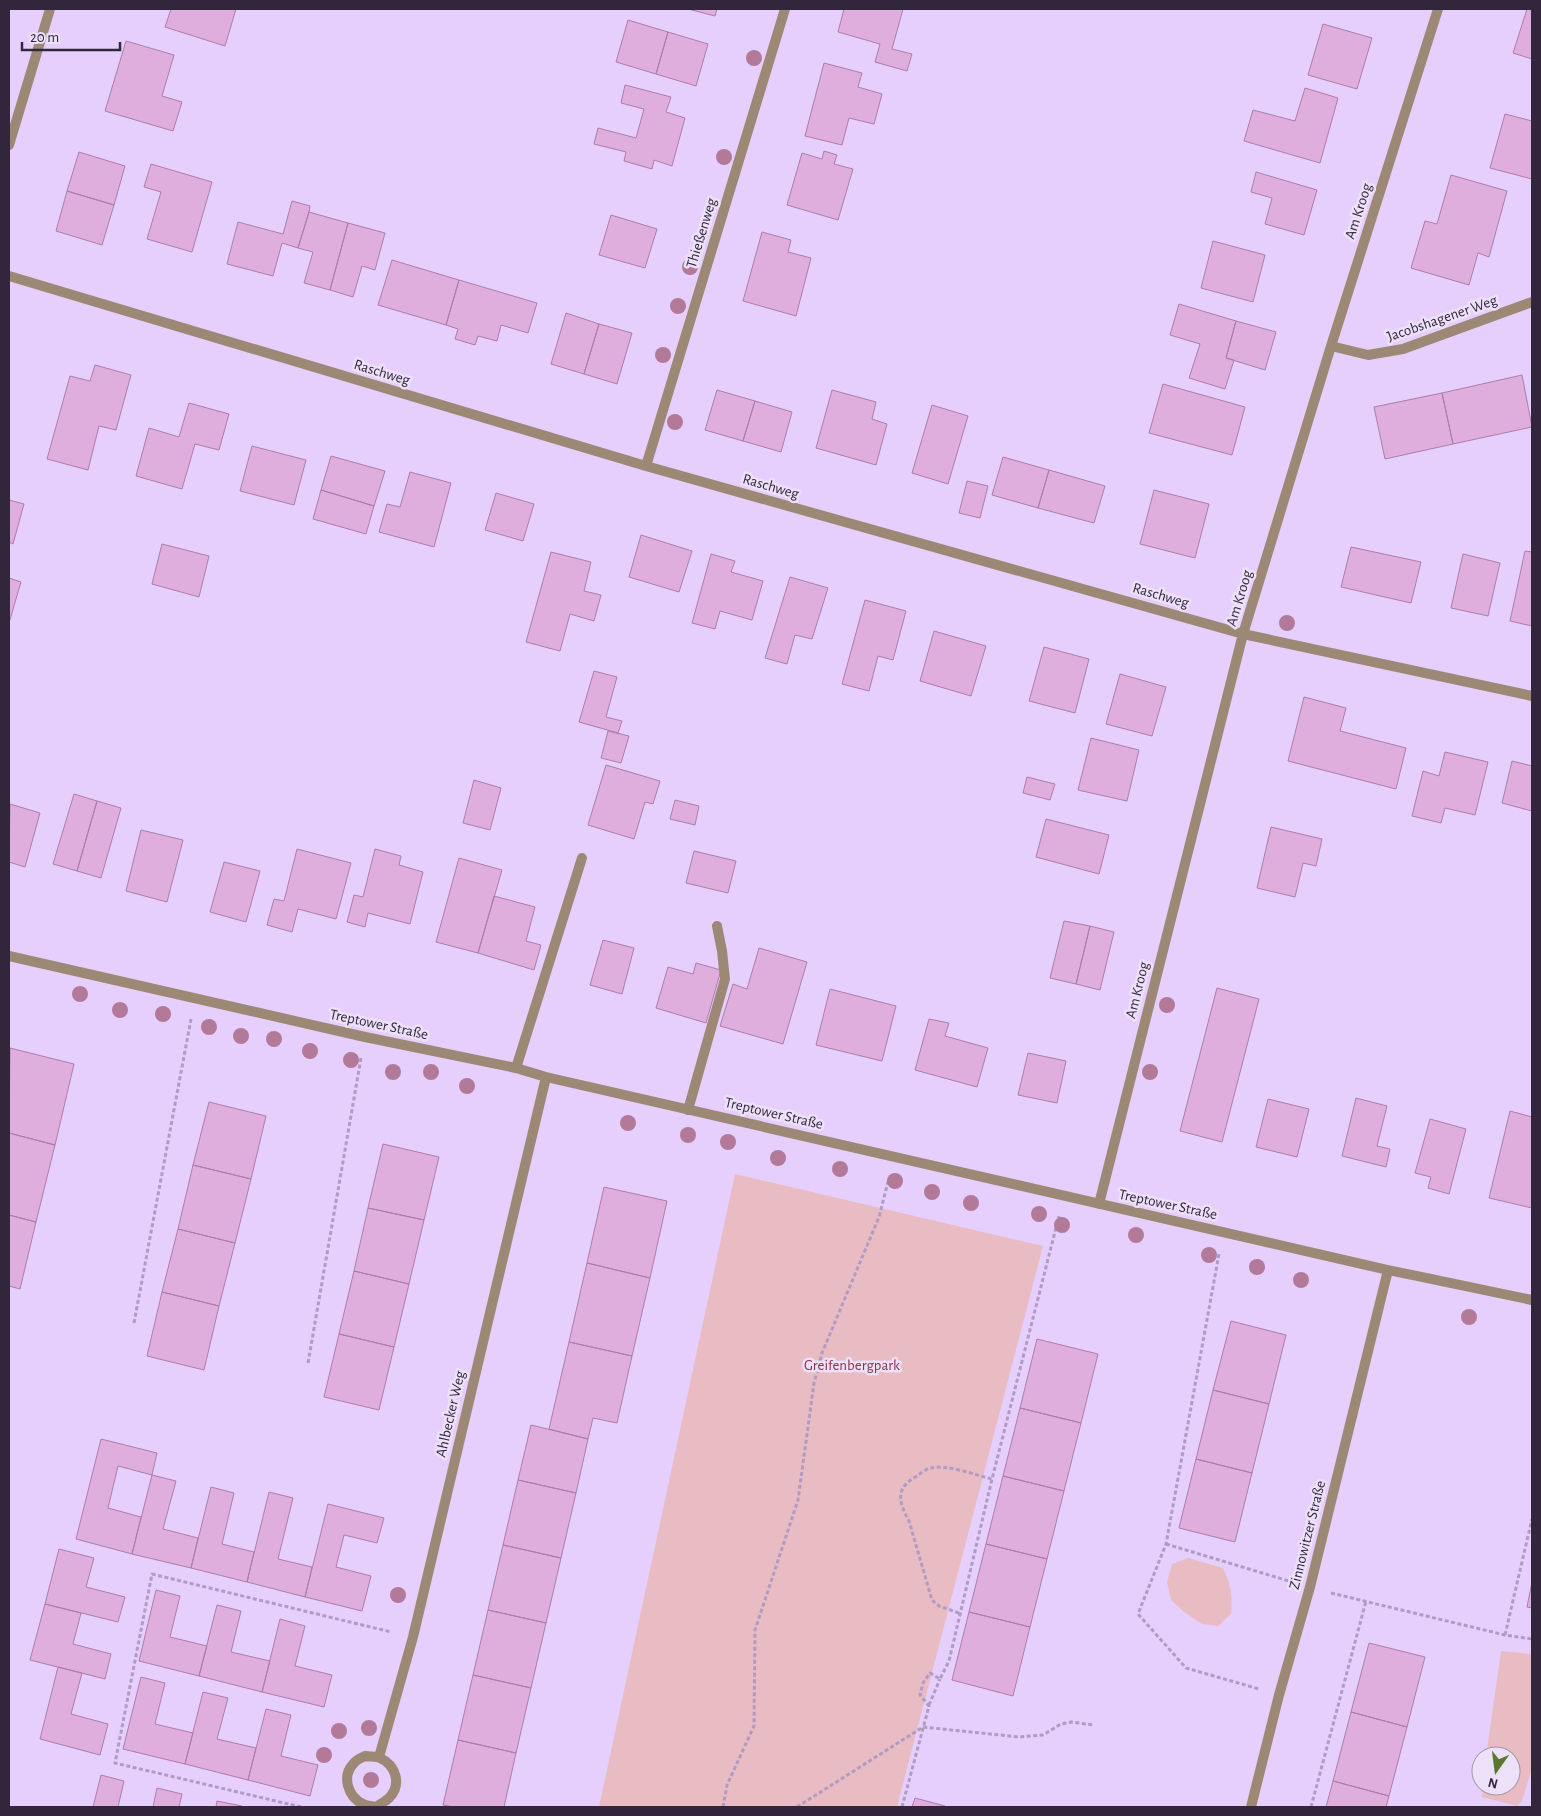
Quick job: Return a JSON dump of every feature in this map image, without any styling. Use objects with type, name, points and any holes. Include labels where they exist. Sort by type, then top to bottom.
[{"type":"street","points":[[9,145],[50,9]]},
{"type":"street","name":"Thießenweg","points":[[646,466],[785,9]]},
{"type":"street","name":"Am Kroog","points":[[1099,1204],[1243,634],[1331,346],[1438,9]]},
{"type":"street","name":"Raschweg","points":[[9,276],[646,466],[1243,634],[1532,696]]},
{"type":"street","name":"Jacobshagener Weg","points":[[1331,346],[1368,355],[1403,350],[1532,302]]},
{"type":"street","points":[[516,1068],[582,858]]},
{"type":"street","points":[[688,1110],[725,979],[717,926]]},
{"type":"street","name":"Treptower Straße","points":[[9,956],[365,1037],[516,1068],[546,1077],[688,1110],[1388,1270],[1532,1300]]},
{"type":"street","name":"Ahlbecker Weg","points":[[379,1757],[413,1638],[546,1077]]},
{"type":"street","name":"Zinnowitzer Straße","points":[[1250,1807],[1279,1694],[1310,1587],[1388,1270]]},
{"type":"street","points":[[364,1756],[379,1757],[391,1765],[396,1774],[396,1787],[389,1798],[376,1807],[363,1804],[353,1796],[348,1787],[347,1775],[354,1763],[364,1756]]},
{"type":"path","points":[[134,1323],[195,998]]},
{"type":"path","points":[[308,1363],[365,1037]]},
{"type":"path","points":[[722,1807],[727,1786],[754,1726],[755,1630],[798,1500],[814,1383],[822,1353],[879,1217],[894,1156]]},
{"type":"path","points":[[902,1807],[929,1706],[949,1661],[992,1479],[1064,1196]]},
{"type":"path","points":[[1223,1231],[1166,1544],[1138,1614],[1186,1668],[1279,1694]]},
{"type":"path","points":[[959,1613],[939,1606],[932,1600],[900,1496],[906,1482],[930,1468],[950,1469],[992,1479]]},
{"type":"path","points":[[1505,1635],[1532,1519]]},
{"type":"path","points":[[1166,1544],[1310,1587],[1532,1640]]},
{"type":"path","points":[[301,1807],[115,1763],[152,1574],[413,1638]]},
{"type":"path","points":[[1311,1807],[1366,1601]]},
{"type":"path","points":[[929,1706],[920,1696],[923,1683],[930,1673],[940,1679]]},
{"type":"path","points":[[798,1807],[923,1727],[1019,1737],[1043,1735],[1061,1724],[1071,1722],[1094,1725]]},
{"type":"green space","name":"Greifenbergpark","points":[[735,1174],[1043,1246],[897,1807],[599,1807]]},
{"type":"green space","points":[[1188,1558],[1223,1568],[1226,1574],[1231,1591],[1231,1614],[1218,1626],[1202,1624],[1184,1612],[1171,1600],[1167,1582],[1172,1564]]},
{"type":"green space","points":[[1501,1651],[1532,1654],[1532,1768],[1522,1801],[1517,1806],[1482,1797],[1521,1796],[1521,1746],[1487,1746]]},
{"type":"building","points":[[171,9],[236,9],[225,46],[165,27]]},
{"type":"building","points":[[688,9],[717,9],[715,16]]},
{"type":"building","points":[[844,9],[903,9],[892,49],[912,54],[907,71],[875,62],[880,44],[838,32]]},
{"type":"building","points":[[1527,9],[1532,9],[1532,59],[1513,53]]},
{"type":"building","points":[[628,20],[668,32],[656,74],[616,62]]},
{"type":"building","points":[[1323,24],[1372,38],[1357,89],[1308,75]]},
{"type":"building","points":[[668,32],[708,44],[696,86],[656,74]]},
{"type":"building","points":[[126,41],[174,55],[162,96],[182,102],[173,131],[105,111]]},
{"type":"building","points":[[824,63],[862,73],[858,87],[882,94],[874,124],[849,118],[842,145],[805,136]]},
{"type":"building","points":[[625,85],[671,97],[666,112],[685,118],[672,166],[654,160],[652,169],[624,161],[626,152],[594,144],[598,128],[636,138],[644,109],[621,103]]},
{"type":"building","points":[[1305,88],[1338,98],[1320,163],[1244,141],[1253,110],[1295,121]]},
{"type":"building","points":[[1505,114],[1532,121],[1532,179],[1490,168]]},
{"type":"building","points":[[824,151],[837,155],[834,164],[853,169],[838,220],[787,205],[802,153],[822,159]]},
{"type":"building","points":[[79,152],[125,166],[114,205],[67,191]]},
{"type":"building","points":[[151,164],[212,182],[192,252],[147,239],[161,192],[144,187]]},
{"type":"building","points":[[1256,172],[1317,190],[1304,235],[1265,224],[1272,198],[1251,192]]},
{"type":"building","points":[[1451,175],[1507,191],[1489,257],[1478,253],[1469,285],[1411,268],[1425,221],[1437,224]]},
{"type":"building","points":[[67,191],[114,205],[102,245],[56,231]]},
{"type":"building","points":[[292,201],[310,206],[309,212],[298,248],[282,243],[273,276],[227,264],[238,222],[283,234]]},
{"type":"building","points":[[309,212],[348,223],[330,290],[304,283],[313,252],[298,248]]},
{"type":"building","points":[[611,215],[657,229],[645,268],[599,255]]},
{"type":"building","points":[[348,223],[385,233],[375,270],[362,266],[353,297],[330,290]]},
{"type":"building","points":[[762,232],[791,240],[788,252],[811,258],[796,316],[743,301]]},
{"type":"building","points":[[1213,241],[1265,255],[1253,302],[1201,288]]},
{"type":"building","points":[[392,260],[459,280],[446,325],[378,305]]},
{"type":"building","points":[[459,280],[537,303],[528,333],[501,325],[497,341],[478,336],[475,345],[455,339],[458,329],[446,325]]},
{"type":"building","points":[[1179,304],[1236,321],[1226,358],[1234,360],[1225,389],[1189,378],[1200,344],[1170,335]]},
{"type":"building","points":[[566,313],[599,324],[584,374],[551,364]]},
{"type":"building","points":[[1236,321],[1276,332],[1265,370],[1226,358]]},
{"type":"building","points":[[599,324],[632,333],[617,384],[584,374]]},
{"type":"building","points":[[95,365],[131,375],[116,430],[99,426],[88,470],[47,459],[70,376],[90,381]]},
{"type":"building","points":[[1522,375],[1532,427],[1453,444],[1442,393]]},
{"type":"building","points":[[1163,384],[1245,407],[1232,455],[1149,433]]},
{"type":"building","points":[[717,390],[755,401],[743,441],[705,430]]},
{"type":"building","points":[[832,390],[876,402],[872,419],[887,424],[876,465],[816,448]]},
{"type":"building","points":[[1442,393],[1453,444],[1385,459],[1374,407]]},
{"type":"building","points":[[755,401],[792,412],[781,452],[743,441]]},
{"type":"building","points":[[189,403],[229,414],[219,450],[195,444],[182,489],[136,476],[149,428],[179,437]]},
{"type":"building","points":[[932,405],[968,416],[948,484],[912,473]]},
{"type":"building","points":[[252,446],[306,460],[294,505],[240,491]]},
{"type":"building","points":[[331,456],[385,471],[374,506],[321,490]]},
{"type":"building","points":[[1003,457],[1049,470],[1038,508],[992,495]]},
{"type":"building","points":[[1049,470],[1105,486],[1094,523],[1038,508]]},
{"type":"building","points":[[410,472],[451,483],[434,547],[379,532],[387,504],[400,507]]},
{"type":"building","points":[[967,481],[988,486],[980,518],[959,513]]},
{"type":"building","points":[[321,490],[374,506],[366,534],[313,519]]},
{"type":"building","points":[[1154,490],[1209,504],[1195,558],[1140,544]]},
{"type":"building","points":[[496,493],[534,504],[523,541],[485,530]]},
{"type":"building","points":[[9,500],[24,504],[13,544],[9,542]]},
{"type":"building","points":[[641,535],[692,551],[679,592],[629,577]]},
{"type":"building","points":[[162,544],[209,556],[199,597],[152,584]]},
{"type":"building","points":[[1351,547],[1421,562],[1411,603],[1341,587]]},
{"type":"building","points":[[1525,551],[1532,552],[1532,626],[1510,621]]},
{"type":"building","points":[[551,552],[591,562],[584,591],[601,595],[594,621],[570,614],[560,651],[526,642]]},
{"type":"building","points":[[711,554],[735,561],[731,572],[763,581],[752,620],[720,611],[715,629],[692,623]]},
{"type":"building","points":[[1463,554],[1500,563],[1488,616],[1451,608]]},
{"type":"building","points":[[790,577],[828,588],[812,639],[795,635],[787,664],[765,658]]},
{"type":"building","points":[[9,578],[21,582],[9,623]]},
{"type":"building","points":[[865,600],[906,611],[893,660],[878,656],[869,691],[842,684]]},
{"type":"building","points":[[934,631],[986,646],[971,696],[920,681]]},
{"type":"building","points":[[1044,647],[1089,659],[1075,713],[1029,701]]},
{"type":"building","points":[[594,671],[617,677],[606,717],[622,721],[618,733],[579,722]]},
{"type":"building","points":[[1120,674],[1166,687],[1152,736],[1106,724]]},
{"type":"building","points":[[1304,697],[1346,708],[1340,731],[1406,748],[1396,789],[1288,761]]},
{"type":"building","points":[[608,731],[629,736],[621,763],[601,758]]},
{"type":"building","points":[[1091,738],[1139,750],[1127,801],[1078,790]]},
{"type":"building","points":[[1445,752],[1488,762],[1475,815],[1445,808],[1441,823],[1412,816],[1423,771],[1439,776]]},
{"type":"building","points":[[1512,761],[1532,766],[1532,811],[1502,803]]},
{"type":"building","points":[[606,765],[660,781],[653,804],[645,802],[634,839],[588,825]]},
{"type":"building","points":[[1027,777],[1055,784],[1050,800],[1023,793]]},
{"type":"building","points":[[474,780],[501,788],[490,830],[463,823]]},
{"type":"building","points":[[74,794],[97,801],[77,871],[53,864]]},
{"type":"building","points":[[675,800],[699,806],[695,825],[670,819]]},
{"type":"building","points":[[97,801],[121,808],[101,878],[77,871]]},
{"type":"building","points":[[10,804],[40,813],[25,867],[9,862]]},
{"type":"building","points":[[1046,819],[1109,835],[1099,874],[1036,857]]},
{"type":"building","points":[[1271,827],[1322,839],[1316,866],[1303,863],[1295,897],[1257,888]]},
{"type":"building","points":[[141,830],[183,840],[167,902],[126,891]]},
{"type":"building","points":[[297,849],[351,863],[336,919],[298,909],[292,932],[267,925],[274,899],[284,901]]},
{"type":"building","points":[[375,849],[401,856],[399,865],[423,872],[410,924],[368,913],[365,927],[347,922],[354,895],[363,897]]},
{"type":"building","points":[[694,851],[736,861],[728,893],[686,883]]},
{"type":"building","points":[[459,858],[502,870],[478,953],[436,942]]},
{"type":"building","points":[[224,862],[260,871],[246,922],[210,912]]},
{"type":"building","points":[[494,896],[535,907],[526,941],[541,945],[534,970],[478,953]]},
{"type":"building","points":[[1064,921],[1090,926],[1076,984],[1050,978]]},
{"type":"building","points":[[1090,926],[1114,932],[1100,990],[1076,984]]},
{"type":"building","points":[[603,940],[634,948],[622,994],[590,985]]},
{"type":"building","points":[[759,948],[807,962],[783,1044],[720,1026],[733,984],[747,989]]},
{"type":"building","points":[[696,963],[721,970],[706,1023],[656,1008],[668,967],[693,974]]},
{"type":"building","points":[[1217,988],[1259,999],[1222,1142],[1180,1131]]},
{"type":"building","points":[[830,989],[896,1006],[882,1061],[816,1045]]},
{"type":"building","points":[[929,1019],[949,1023],[945,1036],[988,1048],[977,1087],[915,1070]]},
{"type":"building","points":[[10,1048],[74,1064],[55,1145],[9,1133]]},
{"type":"building","points":[[1028,1053],[1066,1061],[1057,1103],[1018,1095]]},
{"type":"building","points":[[1356,1098],[1387,1106],[1377,1146],[1390,1149],[1386,1167],[1342,1156]]},
{"type":"building","points":[[1268,1099],[1309,1109],[1297,1157],[1256,1147]]},
{"type":"building","points":[[209,1102],[266,1116],[251,1179],[193,1165]]},
{"type":"building","points":[[1510,1111],[1532,1117],[1532,1208],[1489,1198]]},
{"type":"building","points":[[1430,1119],[1466,1129],[1449,1194],[1428,1188],[1431,1177],[1415,1173]]},
{"type":"building","points":[[9,1133],[55,1145],[36,1222],[9,1215]]},
{"type":"building","points":[[383,1144],[439,1157],[424,1220],[368,1208]]},
{"type":"building","points":[[193,1165],[251,1179],[235,1243],[178,1229]]},
{"type":"building","points":[[604,1187],[667,1201],[650,1278],[587,1263]]},
{"type":"building","points":[[368,1208],[424,1220],[409,1284],[354,1271]]},
{"type":"building","points":[[9,1215],[36,1222],[20,1289],[9,1286]]},
{"type":"building","points":[[178,1229],[235,1243],[219,1306],[162,1292]]},
{"type":"building","points":[[587,1263],[650,1278],[632,1356],[569,1342]]},
{"type":"building","points":[[354,1271],[409,1284],[394,1347],[339,1334]]},
{"type":"building","points":[[162,1292],[219,1306],[204,1370],[147,1356]]},
{"type":"building","points":[[1231,1321],[1286,1335],[1269,1404],[1213,1390]]},
{"type":"building","points":[[339,1334],[394,1347],[379,1410],[324,1397]]},
{"type":"building","points":[[1037,1339],[1098,1354],[1081,1423],[1020,1408]]},
{"type":"building","points":[[569,1342],[632,1356],[617,1423],[593,1418],[588,1439],[549,1429]]},
{"type":"building","points":[[1213,1390],[1269,1404],[1252,1473],[1196,1459]]},
{"type":"building","points":[[1020,1408],[1081,1423],[1064,1491],[1003,1476]]},
{"type":"building","points":[[531,1425],[588,1439],[576,1493],[518,1480]]},
{"type":"building","points":[[101,1439],[157,1453],[152,1475],[118,1466],[108,1508],[141,1517],[132,1554],[76,1539]]},
{"type":"building","points":[[1196,1459],[1252,1473],[1235,1542],[1179,1528]]},
{"type":"building","points":[[152,1475],[176,1481],[163,1529],[198,1538],[191,1568],[132,1554]]},
{"type":"building","points":[[1003,1476],[1064,1491],[1047,1559],[986,1544]]},
{"type":"building","points":[[518,1480],[576,1493],[561,1558],[503,1545]]},
{"type":"building","points":[[211,1487],[234,1493],[222,1544],[254,1552],[247,1582],[191,1568]]},
{"type":"building","points":[[269,1492],[293,1498],[278,1559],[312,1567],[305,1597],[247,1582]]},
{"type":"building","points":[[328,1504],[384,1518],[377,1543],[344,1535],[336,1567],[371,1576],[362,1611],[305,1597]]},
{"type":"building","points":[[986,1544],[1047,1559],[1030,1627],[969,1612]]},
{"type":"building","points":[[503,1545],[561,1558],[546,1623],[488,1610]]},
{"type":"building","points":[[59,1549],[94,1558],[86,1587],[125,1597],[118,1622],[45,1604]]},
{"type":"building","points":[[1532,1582],[1532,1608],[1527,1607]]},
{"type":"building","points":[[156,1590],[180,1596],[170,1637],[207,1646],[199,1676],[139,1661]]},
{"type":"building","points":[[45,1604],[81,1613],[73,1644],[111,1654],[105,1679],[30,1660]]},
{"type":"building","points":[[217,1605],[241,1611],[231,1652],[270,1661],[262,1692],[199,1676]]},
{"type":"building","points":[[488,1610],[546,1623],[531,1688],[473,1675]]},
{"type":"building","points":[[969,1612],[1030,1627],[1013,1696],[952,1680]]},
{"type":"building","points":[[280,1619],[305,1626],[295,1666],[332,1675],[324,1707],[262,1692]]},
{"type":"building","points":[[1369,1643],[1425,1657],[1407,1727],[1351,1712]]},
{"type":"building","points":[[58,1667],[82,1673],[71,1714],[108,1724],[100,1755],[40,1739]]},
{"type":"building","points":[[473,1675],[531,1688],[516,1753],[458,1740]]},
{"type":"building","points":[[141,1677],[165,1683],[155,1724],[193,1733],[185,1764],[123,1749]]},
{"type":"building","points":[[203,1692],[228,1698],[217,1739],[256,1748],[248,1780],[185,1764]]},
{"type":"building","points":[[266,1709],[291,1715],[281,1756],[318,1765],[310,1796],[248,1780]]},
{"type":"building","points":[[1351,1712],[1407,1727],[1389,1796],[1333,1781]]},
{"type":"building","points":[[458,1740],[516,1753],[504,1807],[453,1807],[443,1805]]},
{"type":"building","points":[[101,1775],[124,1781],[118,1807],[93,1807]]},
{"type":"building","points":[[1333,1781],[1389,1796],[1386,1807],[1326,1807]]},
{"type":"building","points":[[157,1788],[182,1794],[179,1807],[153,1807]]},
{"type":"building","points":[[915,1798],[945,1806],[945,1807],[912,1807]]},
{"type":"building","points":[[217,1801],[242,1806],[242,1807],[216,1807]]}]
